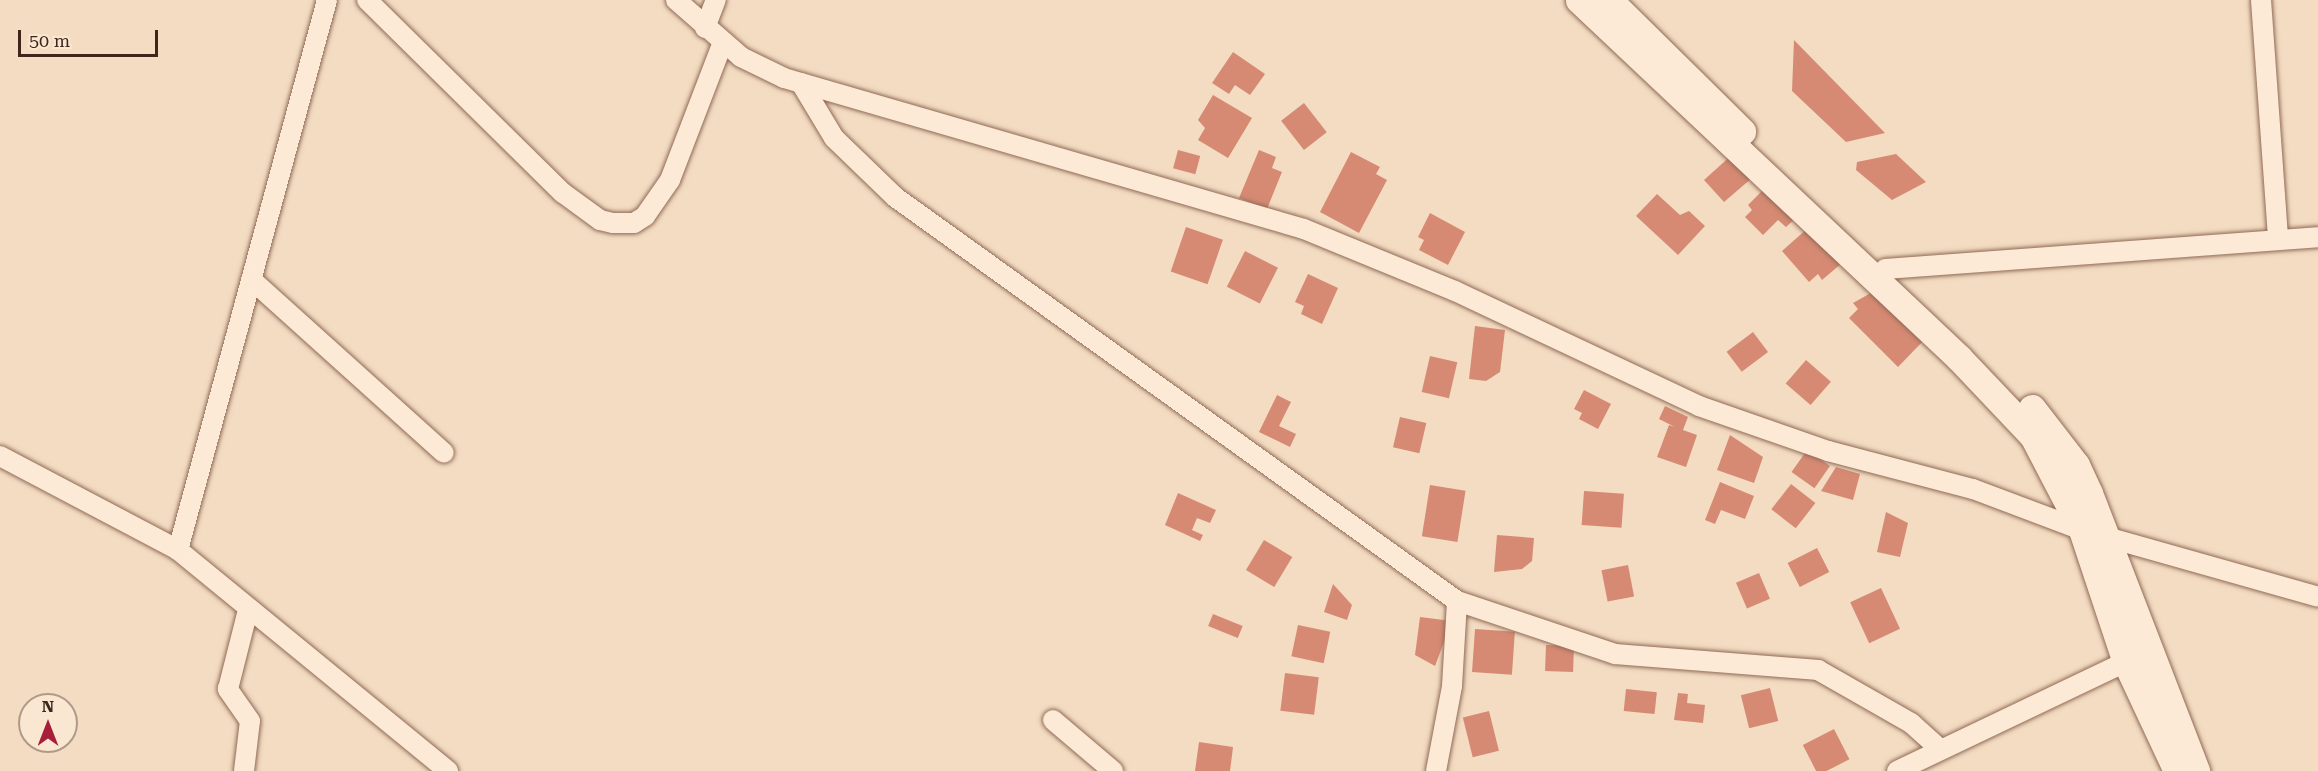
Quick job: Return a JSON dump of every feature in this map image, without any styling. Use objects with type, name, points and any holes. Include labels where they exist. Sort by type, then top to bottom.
[{"type":"main road","points":[[1579,0],[2012,411],[2046,456],[2093,533],[2196,771]]},
{"type":"main road","points":[[1609,0],[1885,269],[2030,405],[2076,465],[2126,662],[2176,771]]},
{"type":"street","points":[[178,550],[327,0]]},
{"type":"street","points":[[366,0],[562,193],[600,220],[613,223],[634,223],[645,216],[670,180],[723,42]]},
{"type":"street","points":[[676,0],[705,28],[761,68],[801,83],[1304,229],[1455,291],[1699,406],[1828,451],[1973,489],[2093,533],[2318,597]]},
{"type":"street","points":[[705,28],[716,0]]},
{"type":"street","points":[[2261,0],[2278,238]]},
{"type":"street","points":[[801,83],[834,138],[895,197],[1457,602],[1615,654],[1818,670],[1911,723],[1940,749]]},
{"type":"street","points":[[1885,269],[2278,238],[2318,237]]},
{"type":"street","points":[[252,280],[444,453]]},
{"type":"street","points":[[0,456],[178,550],[248,610],[448,771]]},
{"type":"street","points":[[1436,771],[1452,686],[1457,602]]},
{"type":"street","points":[[244,771],[250,721],[228,689],[248,610]]},
{"type":"street","points":[[1898,771],[2126,662]]},
{"type":"street","points":[[1053,720],[1113,771]]},
{"type":"building","points":[[1794,40],[1885,133],[1846,142],[1792,91]]},
{"type":"building","points":[[1233,52],[1265,74],[1250,95],[1235,85],[1229,94],[1212,83]]},
{"type":"building","points":[[1213,95],[1252,118],[1228,158],[1198,140],[1205,128],[1198,120]]},
{"type":"building","points":[[1304,103],[1327,132],[1304,150],[1281,121]]},
{"type":"building","points":[[1178,150],[1200,156],[1195,174],[1173,168]]},
{"type":"building","points":[[1259,150],[1276,157],[1272,168],[1282,172],[1267,209],[1239,198]]},
{"type":"building","points":[[1351,152],[1380,167],[1376,174],[1387,180],[1359,233],[1320,212]]},
{"type":"building","points":[[1735,152],[1752,178],[1724,202],[1704,180]]},
{"type":"building","points":[[1896,154],[1926,182],[1892,200],[1856,170],[1857,162]]},
{"type":"building","points":[[1768,185],[1798,216],[1786,227],[1778,220],[1763,235],[1745,217],[1752,210],[1748,205]]},
{"type":"building","points":[[1657,194],[1680,215],[1689,211],[1705,226],[1678,255],[1636,216]]},
{"type":"building","points":[[1430,213],[1465,232],[1448,265],[1419,250],[1424,240],[1418,237]]},
{"type":"building","points":[[1186,227],[1223,240],[1208,284],[1171,271]]},
{"type":"building","points":[[1809,227],[1842,263],[1822,280],[1818,274],[1809,282],[1782,251]]},
{"type":"building","points":[[1245,251],[1278,268],[1260,303],[1227,287]]},
{"type":"building","points":[[1308,274],[1338,288],[1322,324],[1301,314],[1304,306],[1295,302]]},
{"type":"building","points":[[1878,289],[1927,337],[1898,367],[1849,318],[1858,309],[1853,303]]},
{"type":"building","points":[[1475,326],[1505,330],[1500,372],[1486,381],[1469,379]]},
{"type":"building","points":[[1753,332],[1768,352],[1742,372],[1727,352]]},
{"type":"building","points":[[1430,356],[1457,362],[1449,398],[1422,392]]},
{"type":"building","points":[[1806,360],[1831,382],[1811,405],[1786,383]]},
{"type":"building","points":[[1584,390],[1611,404],[1598,429],[1579,419],[1582,413],[1574,409]]},
{"type":"building","points":[[1277,395],[1291,402],[1279,426],[1296,434],[1290,447],[1259,432]]},
{"type":"building","points":[[1665,406],[1688,417],[1683,430],[1697,435],[1686,467],[1657,457],[1669,425],[1675,427],[1659,419]]},
{"type":"building","points":[[1400,417],[1426,423],[1419,453],[1393,447]]},
{"type":"building","points":[[1730,435],[1763,457],[1754,483],[1717,470]]},
{"type":"building","points":[[1807,450],[1830,466],[1814,488],[1792,472]]},
{"type":"building","points":[[1836,467],[1860,474],[1853,500],[1821,491]]},
{"type":"building","points":[[1720,482],[1754,496],[1745,519],[1721,510],[1715,524],[1705,520]]},
{"type":"building","points":[[1791,484],[1815,503],[1796,528],[1771,509]]},
{"type":"building","points":[[1430,485],[1466,491],[1457,542],[1422,536]]},
{"type":"building","points":[[1584,491],[1624,494],[1622,528],[1582,525]]},
{"type":"building","points":[[1178,493],[1216,510],[1210,523],[1197,518],[1192,530],[1203,535],[1200,541],[1165,525]]},
{"type":"building","points":[[1886,512],[1908,523],[1900,557],[1877,552]]},
{"type":"building","points":[[1497,535],[1534,538],[1532,561],[1522,569],[1494,572]]},
{"type":"building","points":[[1264,540],[1292,557],[1274,587],[1246,570]]},
{"type":"building","points":[[1817,548],[1829,572],[1800,587],[1788,563]]},
{"type":"building","points":[[1628,565],[1634,596],[1608,602],[1601,570]]},
{"type":"building","points":[[1759,573],[1770,599],[1747,609],[1736,583]]},
{"type":"building","points":[[1333,584],[1352,605],[1347,620],[1324,612]]},
{"type":"building","points":[[1881,588],[1900,629],[1869,643],[1850,602]]},
{"type":"building","points":[[1213,614],[1243,626],[1238,638],[1208,626]]},
{"type":"building","points":[[1420,617],[1452,621],[1435,666],[1415,655]]},
{"type":"building","points":[[1298,625],[1330,632],[1324,663],[1291,656]]},
{"type":"building","points":[[1475,629],[1515,632],[1512,675],[1472,672]]},
{"type":"building","points":[[1546,645],[1574,646],[1573,672],[1545,671]]},
{"type":"building","points":[[1285,673],[1319,677],[1314,715],[1280,711]]},
{"type":"building","points":[[1770,688],[1778,721],[1749,728],[1741,695]]},
{"type":"building","points":[[1626,689],[1657,692],[1655,714],[1624,711]]},
{"type":"building","points":[[1678,693],[1688,694],[1687,703],[1705,705],[1703,723],[1674,720]]},
{"type":"building","points":[[1489,711],[1499,751],[1473,757],[1463,718]]},
{"type":"building","points":[[1834,729],[1849,759],[1826,771],[1816,771],[1803,745]]},
{"type":"building","points":[[1199,742],[1233,747],[1230,771],[1195,771]]}]
